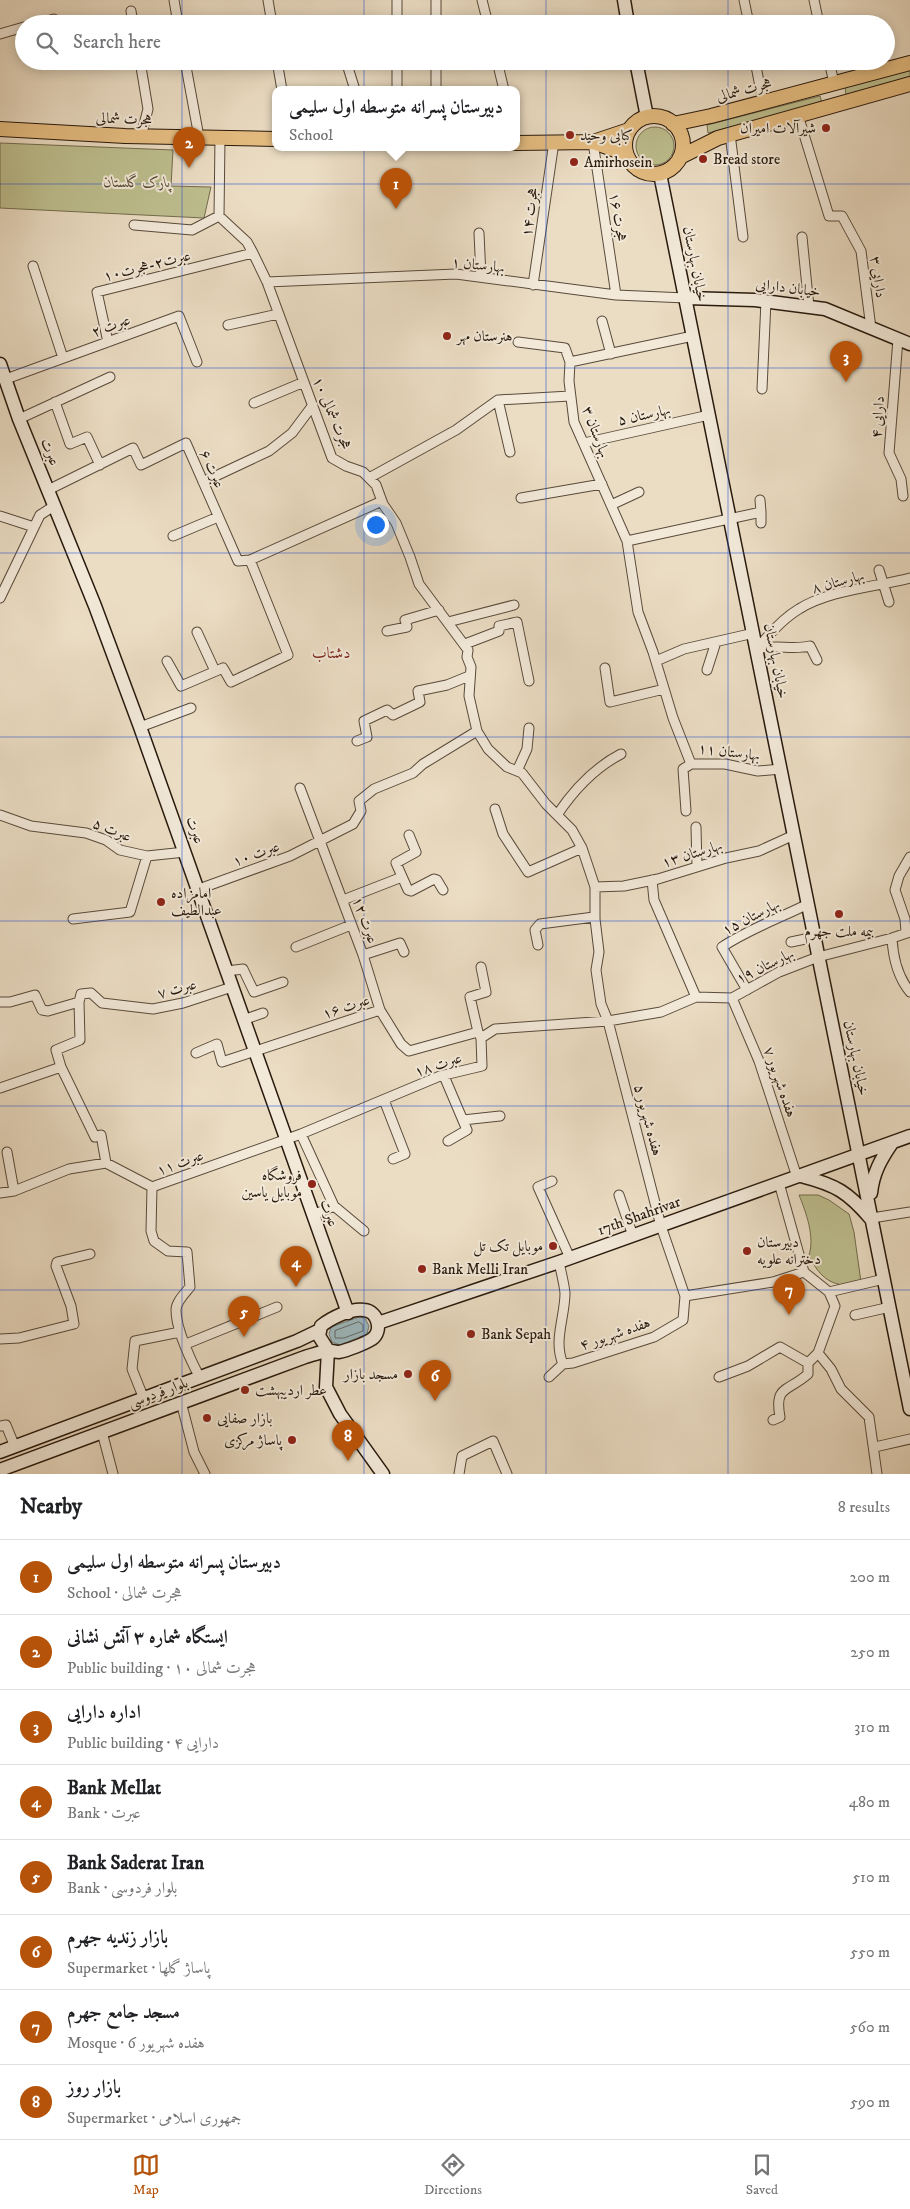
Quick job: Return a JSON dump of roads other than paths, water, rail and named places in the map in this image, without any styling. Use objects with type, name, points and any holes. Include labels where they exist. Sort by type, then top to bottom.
[{"type":"main road","points":[[624,0],[626,15]]},
{"type":"main road","name":"هجرت شمالی","points":[[895,67],[910,63]]},
{"type":"main road","points":[[638,70],[647,117]]},
{"type":"main road","name":"هجرت شمالی","points":[[673,124],[883,70]]},
{"type":"main road","points":[[629,130],[625,142],[626,154],[636,168],[652,174],[660,174],[669,170],[680,157],[718,138],[910,84]]},
{"type":"main road","points":[[520,142],[593,142],[629,130],[640,120],[647,117],[656,117],[673,124],[682,139],[680,157]]},
{"type":"main road","name":"هجرت شمالی","points":[[0,129],[141,136],[272,139]]},
{"type":"main road","points":[[593,142],[626,154]]},
{"type":"main road","name":"خیابان بهارستان","points":[[660,174],[818,956],[870,1203]]},
{"type":"main road","name":"خیابان دارایی","points":[[686,298],[766,301],[825,309],[910,344]]},
{"type":"main road","name":"عبرت","points":[[2,372],[19,419],[95,606],[140,727],[348,1313]]},
{"type":"main road","name":"17th Shahrivar","points":[[378,1323],[633,1236],[910,1136]]},
{"type":"main road","points":[[892,1142],[880,1160],[872,1181],[870,1203],[910,1409]]},
{"type":"main road","points":[[799,1176],[829,1183],[853,1198],[872,1219]]},
{"type":"main road","points":[[348,1313],[361,1309],[371,1312],[378,1323]]},
{"type":"main road","name":"بلوار فردوسی","points":[[0,1452],[297,1341],[320,1330],[321,1326],[328,1321],[348,1313]]},
{"type":"main road","name":"بلوار فردوسی","points":[[0,1470],[181,1402],[328,1350],[338,1352],[372,1338],[378,1332],[378,1323]]},
{"type":"main road","points":[[320,1330],[319,1336],[328,1350],[326,1387],[340,1414],[383,1474]]},
{"type":"street","points":[[174,0],[176,15]]},
{"type":"street","points":[[268,0],[270,15]]},
{"type":"street","points":[[397,0],[397,15]]},
{"type":"street","points":[[436,0],[436,15]]},
{"type":"street","points":[[482,0],[486,15]]},
{"type":"street","points":[[744,0],[747,15]]},
{"type":"street","points":[[814,0],[817,15]]},
{"type":"street","points":[[131,11],[132,15]]},
{"type":"street","points":[[0,34],[15,30]]},
{"type":"street","points":[[141,136],[148,109],[142,70]]},
{"type":"street","points":[[187,70],[199,137]]},
{"type":"street","points":[[279,70],[281,86]]},
{"type":"street","points":[[349,70],[354,86]]},
{"type":"street","points":[[397,70],[397,86]]},
{"type":"street","points":[[436,70],[436,86]]},
{"type":"street","points":[[499,70],[503,86]]},
{"type":"street","points":[[758,70],[763,102]]},
{"type":"street","points":[[830,70],[834,83]]},
{"type":"street","name":"دارایی ۳","points":[[798,115],[829,216],[842,216],[861,252],[871,328]]},
{"type":"street","points":[[730,134],[743,238]]},
{"type":"street","points":[[134,224],[192,230],[219,216],[220,138]]},
{"type":"street","name":"هجرت ۱۴","points":[[533,286],[554,142]]},
{"type":"street","name":"هجرت ۱۶","points":[[593,142],[616,295]]},
{"type":"street","name":"هجرت شمالی ۱۰","points":[[219,216],[247,242],[254,254],[267,282],[332,458],[346,466],[363,472],[369,478]]},
{"type":"street","points":[[479,233],[481,278]]},
{"type":"street","points":[[802,237],[809,307]]},
{"type":"street","name":"عبرت۲-هجرت۱۰","points":[[108,342],[97,292],[254,254]]},
{"type":"street","points":[[33,266],[63,358]]},
{"type":"street","name":"بهارستان ۱","points":[[267,282],[309,282],[456,274],[533,286],[616,295],[686,298]]},
{"type":"street","points":[[762,389],[766,301]]},
{"type":"street","points":[[228,325],[278,314]]},
{"type":"street","name":"عبرت ۲","points":[[2,372],[63,358],[179,316],[197,362]]},
{"type":"street","points":[[602,322],[611,354]]},
{"type":"street","points":[[518,342],[565,348],[570,362],[693,336]]},
{"type":"street","name":"دارایی ۴","points":[[898,339],[889,453],[901,479],[902,496]]},
{"type":"street","name":"بهارستان ۳","points":[[570,362],[570,396],[574,422],[627,541],[638,612],[656,661]]},
{"type":"street","points":[[19,419],[110,377]]},
{"type":"street","points":[[254,403],[304,382]]},
{"type":"street","points":[[477,731],[468,696],[471,668],[467,657],[468,650],[418,584],[410,557],[396,523],[382,501],[376,485],[369,478],[448,435],[498,400],[570,396]]},
{"type":"street","points":[[498,400],[510,452]]},
{"type":"street","points":[[55,402],[70,444],[88,437],[100,465]]},
{"type":"street","points":[[203,482],[270,451],[292,433],[313,405]]},
{"type":"street","name":"بهارستان ۵","points":[[584,443],[709,415]]},
{"type":"street","name":"عبرت ۶","points":[[48,490],[133,448],[141,465],[186,443],[238,561],[250,560]]},
{"type":"street","points":[[521,498],[602,484]]},
{"type":"street","points":[[610,505],[639,492]]},
{"type":"street","points":[[760,500],[761,523]]},
{"type":"street","points":[[167,661],[181,686],[223,668],[231,682],[288,655],[250,560],[382,501]]},
{"type":"street","points":[[0,598],[40,515],[54,506]]},
{"type":"street","points":[[627,541],[761,512]]},
{"type":"street","points":[[0,516],[34,527]]},
{"type":"street","points":[[173,536],[218,517]]},
{"type":"street","points":[[879,570],[889,602]]},
{"type":"street","name":"بهارستان ۸","points":[[757,649],[777,626],[799,608],[829,596],[910,578]]},
{"type":"street","points":[[448,622],[514,606]]},
{"type":"street","points":[[387,631],[407,627],[405,620],[439,610]]},
{"type":"street","points":[[465,644],[499,631],[499,626],[517,622],[529,681]]},
{"type":"street","points":[[198,632],[215,672]]},
{"type":"street","points":[[656,661],[684,649],[754,633]]},
{"type":"street","points":[[707,670],[716,642]]},
{"type":"street","points":[[757,649],[771,645],[795,649],[810,646],[817,660]]},
{"type":"street","name":"بهارستان ۱۱","points":[[656,661],[691,764],[725,764],[758,771],[781,770]]},
{"type":"street","points":[[605,668],[610,702],[664,689]]},
{"type":"street","points":[[357,741],[367,737],[364,720],[387,710],[392,715],[420,702],[418,691],[446,685],[469,676]]},
{"type":"street","points":[[140,727],[191,708]]},
{"type":"street","points":[[517,771],[527,749],[529,728]]},
{"type":"street","name":"هفده شهریور ۵","points":[[477,731],[488,749],[507,767],[522,773],[572,830],[582,848],[594,887],[594,916],[599,952],[596,970],[601,1004],[608,1021],[661,1226]]},
{"type":"street","name":"عبرت ۱۰","points":[[199,889],[290,856],[353,824],[361,811],[359,801],[374,789],[413,773],[422,764],[477,731]]},
{"type":"street","points":[[557,815],[569,797],[589,777],[607,761],[621,754]]},
{"type":"street","points":[[686,811],[683,770],[691,764]]},
{"type":"street","name":"عبرت ۱۲","points":[[300,788],[363,955],[380,1010]]},
{"type":"street","points":[[495,808],[502,834],[528,872],[582,848]]},
{"type":"street","name":"عبرت ۵","points":[[0,816],[31,826],[86,833],[106,840],[120,850],[147,856],[185,852]]},
{"type":"street","points":[[696,827],[697,867]]},
{"type":"street","points":[[409,834],[416,852],[396,862],[409,891],[434,879],[438,880],[443,890]]},
{"type":"street","name":"بهارستان ۱۳","points":[[594,887],[624,886],[652,880],[759,851],[794,835]]},
{"type":"street","points":[[74,919],[130,912],[147,856]]},
{"type":"street","points":[[908,932],[906,919],[895,890],[898,876],[910,857]]},
{"type":"street","points":[[342,900],[402,877]]},
{"type":"street","points":[[652,880],[654,900],[696,996]]},
{"type":"street","name":"بهارستان ۱۵","points":[[747,990],[722,947],[743,933],[766,925],[808,904]]},
{"type":"street","points":[[538,944],[535,930],[540,924],[594,916]]},
{"type":"street","points":[[296,948],[351,925]]},
{"type":"street","name":"بهارستان ۱۹","points":[[608,1021],[660,1012],[696,996],[732,998],[779,972],[818,956],[892,938],[908,932]]},
{"type":"street","points":[[791,942],[815,936]]},
{"type":"street","points":[[892,938],[892,955],[897,969],[910,992]]},
{"type":"street","points":[[363,955],[400,943],[404,952]]},
{"type":"street","points":[[481,967],[486,992],[470,997],[480,1035],[495,1029],[608,1021]]},
{"type":"street","points":[[227,972],[243,969],[254,992],[283,982]]},
{"type":"street","name":"عبرت ۷","points":[[80,1002],[81,994],[91,992],[102,1003],[153,1009],[165,1005],[183,1003],[232,987]]},
{"type":"street","points":[[0,1002],[10,1002],[35,995],[42,1010],[48,1012],[80,1002],[80,1040],[56,1050],[61,1067],[95,1136],[101,1135],[106,1163],[69,1169],[14,1191],[0,1193]]},
{"type":"street","name":"هفده شهریور ۷","points":[[732,998],[759,1061],[799,1176]]},
{"type":"street","name":"عبرت ۱۶","points":[[196,1053],[217,1044],[222,1062],[380,1010],[401,1044],[409,1051],[480,1035]]},
{"type":"street","points":[[243,1020],[263,1013]]},
{"type":"street","name":"عبرت ۱۸","points":[[285,1138],[301,1134],[444,1076],[482,1066],[480,1035]]},
{"type":"street","points":[[0,1088],[61,1067]]},
{"type":"street","points":[[444,1076],[467,1130],[448,1140]]},
{"type":"street","points":[[384,1100],[405,1154],[393,1159]]},
{"type":"street","points":[[463,1120],[500,1116]]},
{"type":"street","points":[[301,1134],[334,1206],[364,1231]]},
{"type":"street","name":"عبرت ۱۱","points":[[106,1163],[152,1187],[285,1138]]},
{"type":"street","points":[[7,1152],[14,1191]]},
{"type":"street","points":[[549,1378],[563,1364],[560,1356],[559,1336],[565,1294],[564,1260],[538,1187],[552,1181]]},
{"type":"street","points":[[772,1420],[780,1417],[778,1398],[781,1393],[808,1374],[808,1363],[818,1353],[836,1306],[829,1292],[804,1272],[780,1183]]},
{"type":"street","points":[[152,1187],[152,1231],[154,1241],[168,1251],[187,1252],[190,1287],[183,1295],[176,1309],[180,1332],[200,1378]]},
{"type":"street","points":[[619,1195],[633,1236]]},
{"type":"street","points":[[313,1215],[334,1206]]},
{"type":"street","points":[[872,1219],[910,1212]]},
{"type":"street","name":"هفده شهریور ۴","points":[[563,1364],[573,1363],[654,1337],[683,1320],[685,1296],[661,1226]]},
{"type":"street","points":[[0,1339],[19,1338],[74,1324],[70,1306],[56,1266],[57,1262],[90,1254]]},
{"type":"street","points":[[685,1296],[773,1282],[804,1272]]},
{"type":"street","points":[[829,1292],[884,1279]]},
{"type":"street","points":[[186,1344],[277,1307]]},
{"type":"street","points":[[855,1315],[890,1307]]},
{"type":"street","points":[[144,1399],[132,1369],[134,1340],[180,1332]]},
{"type":"street","points":[[719,1377],[748,1366],[780,1347],[808,1363]]},
{"type":"street","points":[[818,1353],[831,1368],[841,1389],[869,1417],[875,1447],[877,1474]]},
{"type":"street","points":[[181,1402],[194,1452],[205,1474]]},
{"type":"street","points":[[0,1426],[6,1425],[15,1447]]},
{"type":"street","points":[[102,1432],[113,1474]]},
{"type":"street","points":[[875,1447],[910,1439]]},
{"type":"street","points":[[459,1474],[462,1456],[493,1441],[508,1474]]},
{"type":"water","points":[[359,1317],[365,1318],[369,1326],[367,1334],[340,1345],[332,1342],[329,1334],[331,1327]]},
{"type":"place","name":"شیرآلات امیران","points":[[826,128]]},
{"type":"place","name":"کبابی وحید","points":[[570,135]]},
{"type":"place","name":"Bread store","points":[[703,159]]},
{"type":"place","name":"Amirhosein","points":[[574,162]]},
{"type":"place","name":"ایستگاه شماره ۳ آتش نشانی","points":[[189,168]]},
{"type":"place","name":"دبیرستان پسرانه متوسطه اول سلیمی","points":[[396,209]]},
{"type":"place","name":"هنرستان مهر","points":[[447,336]]},
{"type":"place","name":"اداره دارایی","points":[[846,382]]},
{"type":"place","name":"امامزاده عبدالطیف","points":[[161,902]]},
{"type":"place","name":"بیمه ملت جهرم","points":[[839,914]]},
{"type":"place","name":"فروشگاه موبایل یاسین","points":[[312,1184]]},
{"type":"place","name":"موبایل تک تل","points":[[553,1246]]},
{"type":"place","name":"دبیرستان دخترانه علویه","points":[[747,1251]]},
{"type":"place","name":"Bank Melli Iran","points":[[422,1269]]},
{"type":"place","name":"Bank Mellat","points":[[296,1287]]},
{"type":"place","name":"مسجد جامع جهرم","points":[[789,1315]]},
{"type":"place","name":"Bank Sepah","points":[[471,1334]]},
{"type":"place","name":"Bank Saderat Iran","points":[[244,1337]]},
{"type":"place","name":"مسجد بازار","points":[[408,1374]]},
{"type":"place","name":"عطر اردیبهشت","points":[[245,1390]]},
{"type":"place","name":"بازار زندیه جهرم","points":[[435,1401]]},
{"type":"place","name":"بازار صفایی","points":[[207,1418]]},
{"type":"place","name":"پاساژ مرکزی","points":[[292,1440]]},
{"type":"place","name":"بازار روز","points":[[348,1461]]},
{"type":"district","name":"دشتاب","points":[[331,653]]},
{"type":"park label","name":"پارک گلستان","points":[[137,182]]}]
